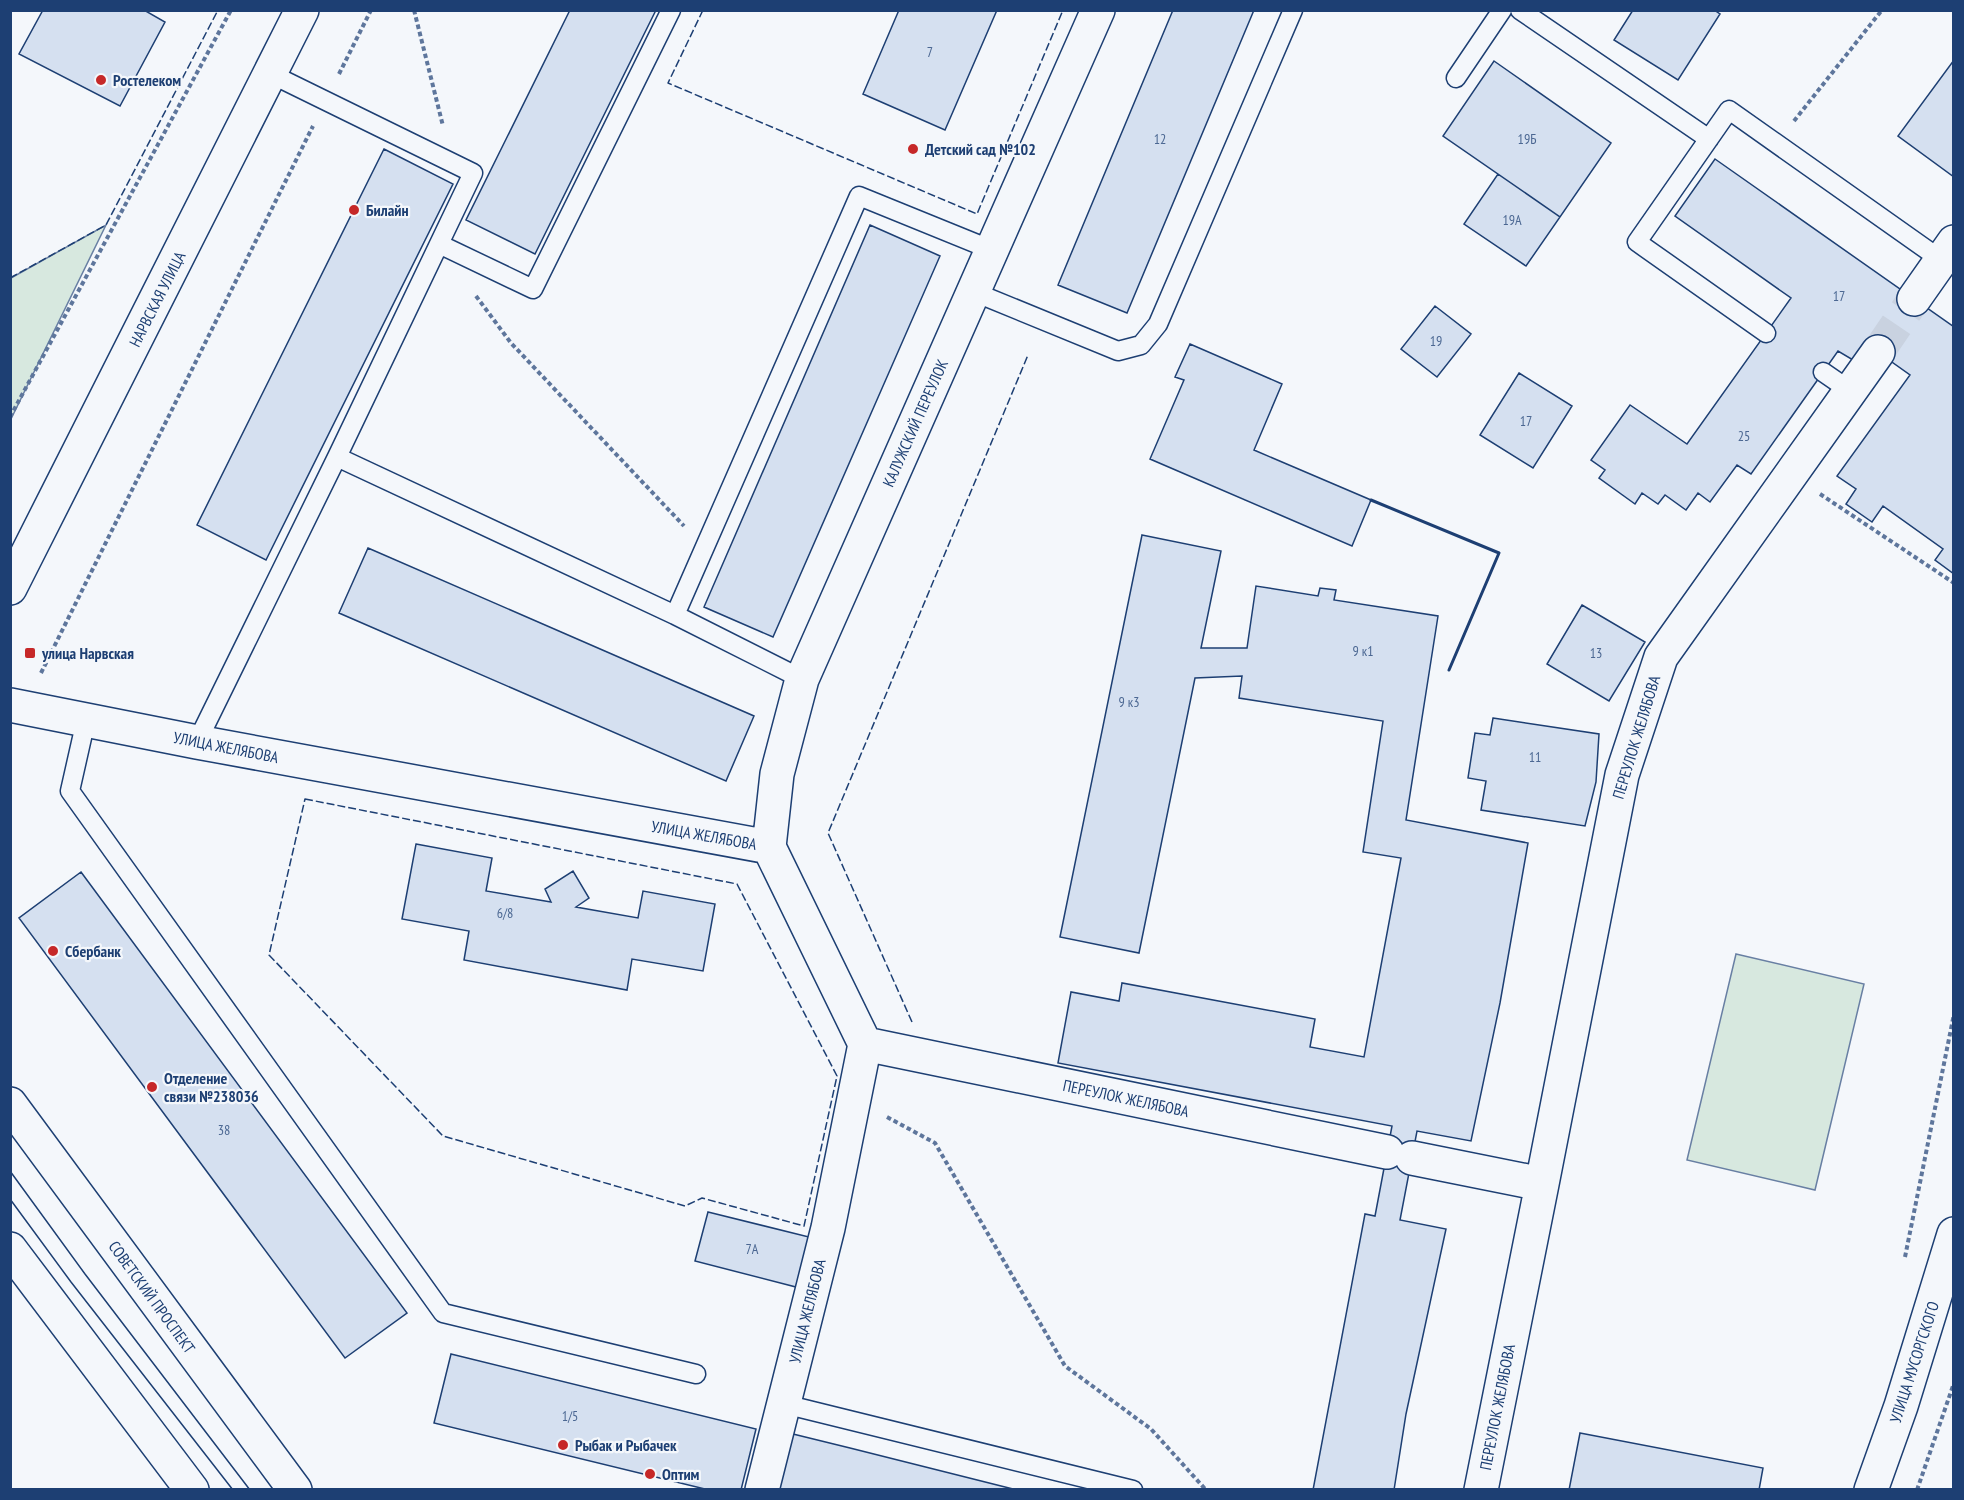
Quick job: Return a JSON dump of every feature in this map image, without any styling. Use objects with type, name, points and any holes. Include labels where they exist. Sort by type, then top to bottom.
[{"type":"street","name":"НАРВСКАЯ УЛИЦА","points":[[10,588],[302,10]]},
{"type":"street","name":"КАЛУЖСКИЙ ПЕРЕУЛОК","points":[[769,847],[777,774],[802,680],[1098,10]]},
{"type":"street","points":[[1914,299],[1949,257]]},
{"type":"street","name":"ПЕРЕУЛОК ЖЕЛЯБОВА","points":[[1481,1490],[1622,775],[1661,657],[1852,392],[1878,352]]},
{"type":"street","name":"УЛИЦА ЖЕЛЯБОВА","points":[[17,706],[197,742],[769,847],[865,1044],[828,1228],[762,1490]]},
{"type":"street","name":"ПЕРЕУЛОК ЖЕЛЯБОВА","points":[[865,1044],[1542,1184]]},
{"type":"street","name":"СОВЕТСКИЙ ПРОСПЕКТ","points":[[10,1104],[295,1490]]},
{"type":"street","name":"УЛИЦА МУСОРГСКОГО","points":[[1871,1490],[1901,1406],[1953,1234]]},
{"type":"street","points":[[10,1249],[192,1490]]},
{"type":"lane","points":[[439,244],[533,289],[671,10]]},
{"type":"lane","points":[[974,292],[1118,351],[1141,345],[1158,324],[1293,10]]},
{"type":"lane","points":[[1456,78],[1502,10]]},
{"type":"lane","points":[[1520,10],[1709,140]]},
{"type":"lane","points":[[197,742],[473,173],[271,74]]},
{"type":"lane","points":[[1766,333],[1637,242],[1729,110],[1949,257]]},
{"type":"lane","points":[[675,615],[859,196],[992,250]]},
{"type":"lane","points":[[1823,372],[1852,392]]},
{"type":"lane","points":[[337,457],[675,615],[802,680]]},
{"type":"lane","points":[[86,720],[70,791],[444,1313],[696,1374]]},
{"type":"lane","points":[[784,1404],[1133,1490]]},
{"type":"path","points":[[10,417],[231,10]]},
{"type":"path","points":[[17,706],[371,10]]},
{"type":"path","points":[[414,10],[453,162]]},
{"type":"path","points":[[1777,143],[1882,10]]},
{"type":"path","points":[[471,289],[511,343],[704,548]]},
{"type":"path","points":[[1792,475],[1953,583]]},
{"type":"path","points":[[1904,1264],[1953,1014]]},
{"type":"path","points":[[854,1099],[935,1143],[1065,1366],[1152,1429],[1206,1490]]},
{"type":"path","points":[[1917,1490],[1953,1383]]},
{"type":"shaded area","points":[[106,225],[11,419],[11,278]]},
{"type":"shaded area","points":[[1736,954],[1864,984],[1815,1190],[1687,1160]]},
{"type":"building","name":"Ростелеком","points":[[43,10],[144,10],[165,22],[120,106],[19,54]]},
{"type":"building","points":[[570,10],[656,10],[535,254],[466,220]]},
{"type":"building","points":[[899,10],[997,10],[945,130],[863,94]]},
{"type":"building","points":[[1173,10],[1254,10],[1127,313],[1058,285]]},
{"type":"building","points":[[1633,10],[1714,10],[1720,14],[1678,80],[1614,40]]},
{"type":"building","points":[[1954,60],[1954,177],[1898,136]]},
{"type":"building","points":[[1494,61],[1611,143],[1560,217],[1443,136]]},
{"type":"building","points":[[384,149],[453,184],[266,560],[197,525]]},
{"type":"building","points":[[1715,159],[1954,327],[1954,574],[1935,560],[1943,549],[1883,506],[1872,522],[1846,504],[1856,489],[1837,476],[1910,375],[1865,343],[1853,360],[1838,351],[1751,474],[1737,465],[1710,502],[1698,493],[1686,510],[1665,495],[1658,504],[1642,493],[1635,504],[1599,478],[1605,470],[1591,460],[1630,405],[1687,444],[1791,298],[1675,216]]},
{"type":"building","points":[[1498,174],[1560,217],[1526,266],[1464,224]]},
{"type":"building","points":[[870,225],[940,256],[773,637],[704,607]]},
{"type":"building","points":[[1435,306],[1471,334],[1437,377],[1401,349]]},
{"type":"building","points":[[1190,344],[1282,384],[1254,450],[1371,500],[1352,546],[1150,459],[1184,380],[1175,377]]},
{"type":"building","points":[[1519,373],[1572,406],[1533,468],[1480,435]]},
{"type":"building","points":[[1142,535],[1221,551],[1201,648],[1247,648],[1256,586],[1318,596],[1320,588],[1336,590],[1334,600],[1438,616],[1406,820],[1528,843],[1500,1003],[1471,1141],[1417,1131],[1400,1220],[1446,1229],[1406,1414],[1394,1490],[1313,1490],[1365,1214],[1375,1216],[1392,1126],[1058,1063],[1071,992],[1119,1001],[1122,983],[1315,1019],[1310,1047],[1364,1057],[1401,858],[1363,852],[1383,721],[1239,698],[1242,676],[1195,678],[1139,953],[1060,937]]},
{"type":"building","points":[[368,548],[754,716],[726,781],[339,613]]},
{"type":"building","points":[[1582,605],[1645,642],[1609,701],[1547,664]]},
{"type":"building","points":[[1493,718],[1599,734],[1596,782],[1585,826],[1481,810],[1486,781],[1468,778],[1475,733],[1490,735]]},
{"type":"building","points":[[416,844],[492,858],[486,891],[551,902],[545,889],[573,871],[589,898],[576,907],[638,918],[643,891],[715,904],[703,971],[632,959],[627,990],[464,960],[469,931],[402,919]]},
{"type":"building","points":[[81,872],[407,1313],[345,1358],[19,918]]},
{"type":"building","points":[[708,1212],[809,1237],[796,1287],[695,1261]]},
{"type":"building","points":[[451,1354],[756,1429],[741,1490],[709,1490],[434,1423]]},
{"type":"building","points":[[1580,1433],[1763,1468],[1759,1490],[1569,1490]]},
{"type":"building","points":[[793,1434],[850,1448],[1017,1490],[779,1490]]},
{"type":"tunnel","points":[[1878,352],[1914,299]]},
{"type":"tram line","points":[[10,1171],[85,1274],[250,1490]]},
{"type":"tram line","points":[[10,1199],[71,1282],[233,1490]]},
{"type":"fence","points":[[10,278],[106,225],[218,10]]},
{"type":"fence","points":[[703,10],[668,83],[977,214],[1063,10]]},
{"type":"fence","points":[[912,1022],[828,833],[1028,355]]},
{"type":"fence","points":[[305,799],[737,884],[837,1076],[804,1226],[702,1198],[685,1206],[443,1136],[269,955],[305,799]]},
{"type":"wall","points":[[1371,500],[1499,553],[1449,670]]},
{"type":"place","name":"Ростелеком","points":[[101,80]]},
{"type":"place","name":"Детский сад №102","points":[[913,149]]},
{"type":"place","name":"Билайн","points":[[354,210]]},
{"type":"place","name":"улица Нарвская","points":[[30,653]]},
{"type":"place","name":"Сбербанк","points":[[53,951]]},
{"type":"place","name":"Отделение связи №238036","points":[[152,1087]]},
{"type":"place","name":"Рыбак и Рыбачек","points":[[563,1445]]},
{"type":"place","name":"Оптим","points":[[650,1474]]}]
